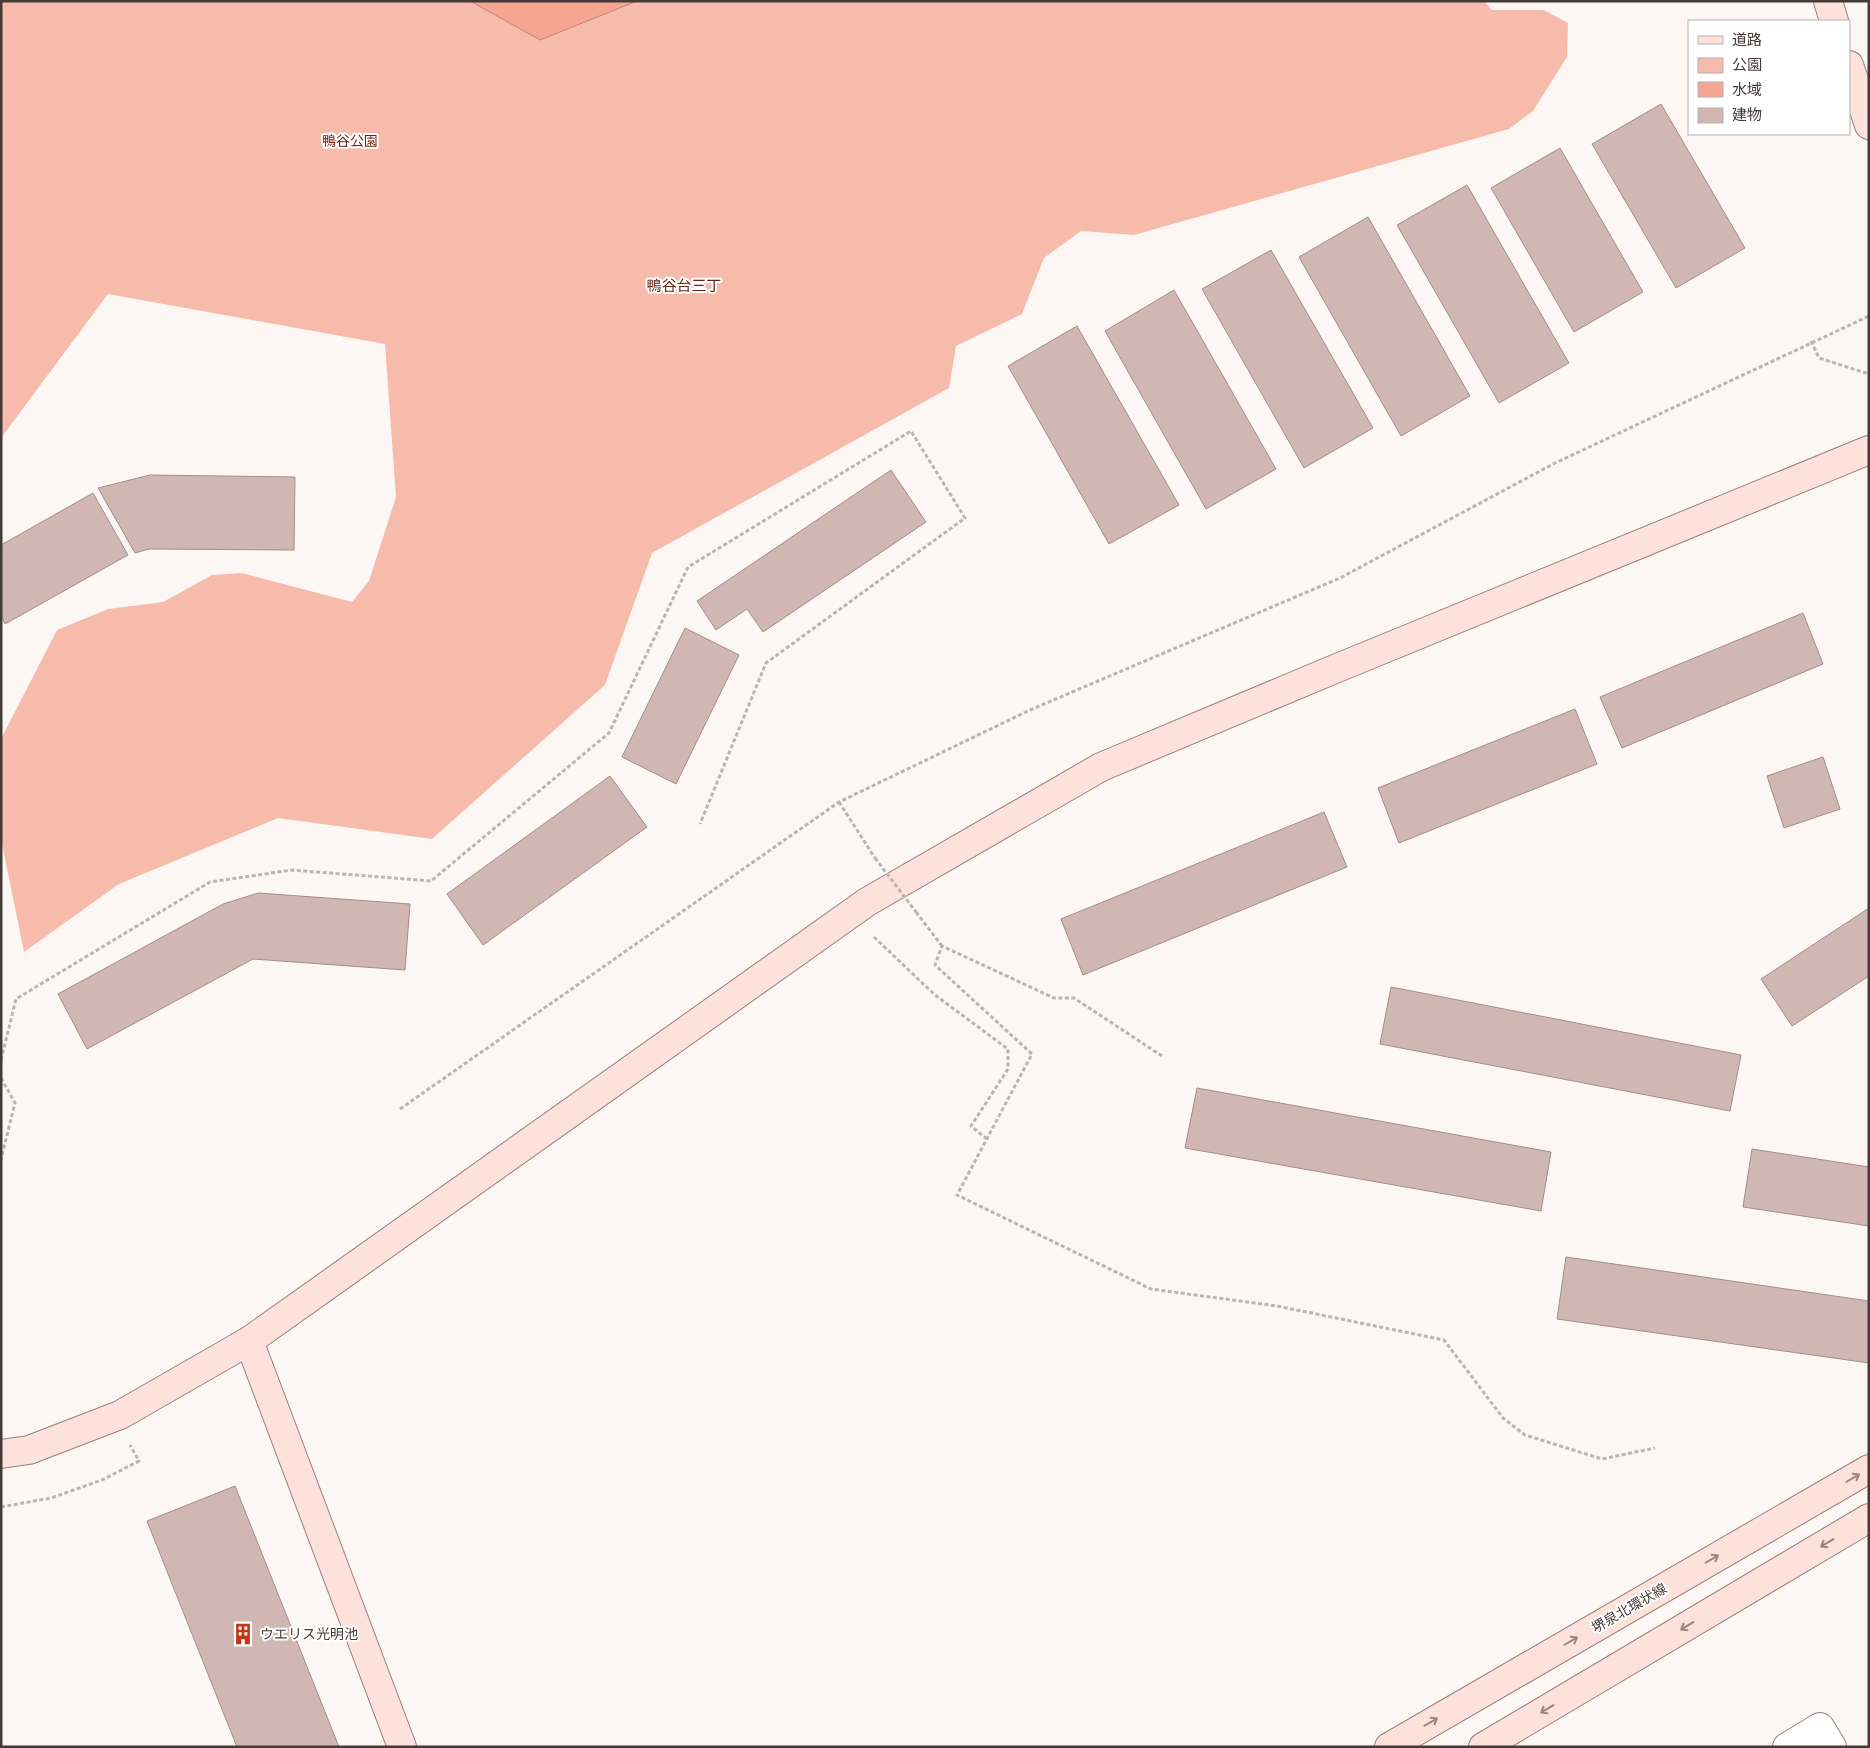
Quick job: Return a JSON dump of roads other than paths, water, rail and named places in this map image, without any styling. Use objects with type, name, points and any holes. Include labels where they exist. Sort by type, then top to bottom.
[{"type":"street","points":[[1828,1],[1834,20]]},
{"type":"street","points":[[1850,68],[1869,125]]},
{"type":"street","points":[[1,1454],[29,1450],[120,1415],[249,1341],[867,902],[1102,767],[1330,671],[1869,450]]},
{"type":"street","points":[[249,1341],[402,1747]]},
{"type":"street","name":"堺泉北環状線","points":[[1389,1747],[1869,1469]]},
{"type":"street","points":[[1489,1745],[1869,1518]]},
{"type":"street","points":[[1787,1747],[1820,1727],[1832,1747]]},
{"type":"water","points":[[470,1],[637,1],[540,40]]},
{"type":"place","name":"ウエリス光明池","points":[[243,1634]]},
{"type":"district","name":"鴨谷台三丁","points":[[684,285]]},
{"type":"park label","name":"鴨谷公園","points":[[350,141]]}]
